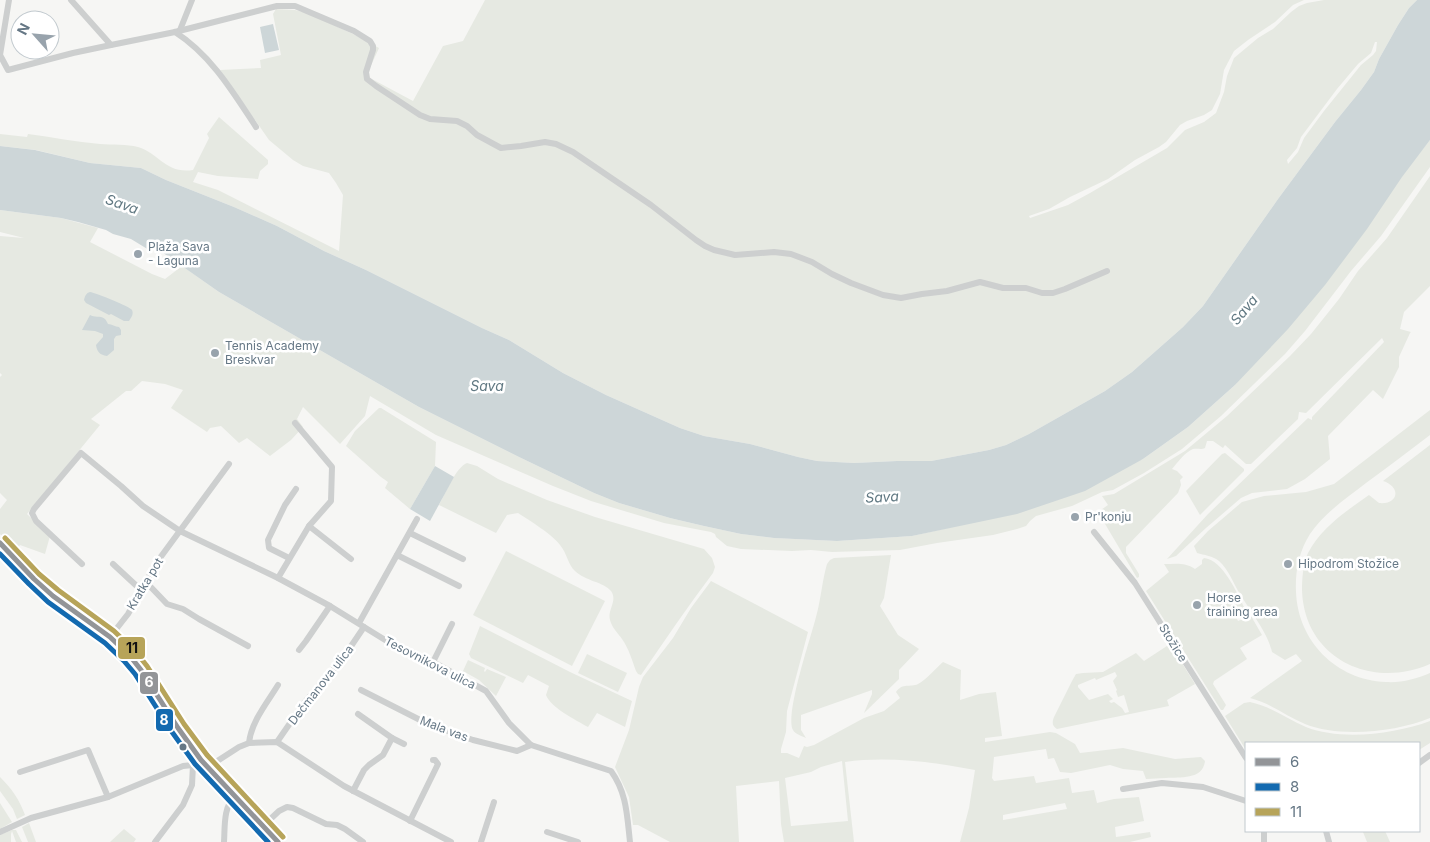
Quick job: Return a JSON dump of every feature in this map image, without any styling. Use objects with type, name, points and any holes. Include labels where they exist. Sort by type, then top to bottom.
[{"type":"main road","points":[[0,543],[53,596],[110,637],[130,656],[178,728],[197,762],[208,767],[278,842]]},
{"type":"street","points":[[8,70],[0,55],[9,0]]},
{"type":"street","points":[[71,0],[111,45]]},
{"type":"street","points":[[177,31],[192,0]]},
{"type":"street","points":[[0,74],[8,70],[73,53],[177,31],[277,6],[295,6],[354,31],[370,41],[373,50],[366,72],[367,79],[420,115],[430,119],[457,121],[501,148],[545,142],[556,144],[573,152],[696,240],[714,250],[735,255],[774,252],[791,254],[812,262],[851,283],[883,295],[901,298],[946,291],[980,282],[1004,288],[1026,288],[1042,293],[1053,293],[1107,271]]},
{"type":"street","points":[[177,31],[207,58],[230,87],[256,127]]},
{"type":"street","points":[[278,578],[309,526],[331,501],[332,467],[294,423]]},
{"type":"street","name":"Tesovnikova ulica","points":[[82,564],[36,521],[32,513],[81,453],[143,506],[180,531],[278,578],[390,642],[433,662],[486,692],[510,723],[531,745],[611,771],[624,794],[630,842]]},
{"type":"street","name":"Kratka pot","points":[[110,637],[128,614],[157,562],[228,464]]},
{"type":"street","points":[[289,558],[269,548],[268,540],[296,489]]},
{"type":"street","points":[[362,625],[417,519]]},
{"type":"street","points":[[309,526],[351,559]]},
{"type":"street","name":"Stožice","points":[[1094,532],[1136,583],[1245,756]]},
{"type":"street","points":[[410,533],[464,560]]},
{"type":"street","points":[[397,555],[459,586]]},
{"type":"street","points":[[113,564],[141,590]]},
{"type":"street","points":[[146,582],[167,604],[183,609],[248,646]]},
{"type":"street","points":[[299,650],[330,606]]},
{"type":"street","points":[[433,662],[452,624]]},
{"type":"street","name":"Dečmanova ulica","points":[[277,742],[304,703],[341,661],[362,625]]},
{"type":"street","points":[[249,743],[256,720],[278,685]]},
{"type":"street","name":"Mala vas","points":[[361,690],[428,724],[473,740],[517,751],[531,745]]},
{"type":"street","points":[[358,714],[392,738],[404,744]]},
{"type":"street","points":[[353,791],[364,770],[383,755],[392,738]]},
{"type":"street","points":[[208,767],[239,747],[249,743],[277,742],[353,791],[451,842]]},
{"type":"street","points":[[20,772],[88,750],[108,797]]},
{"type":"street","points":[[410,821],[438,764],[435,760],[432,760]]},
{"type":"street","points":[[0,832],[25,820],[108,797],[197,762],[192,785],[183,805],[155,842]]},
{"type":"street","points":[[1123,789],[1162,784],[1203,787],[1245,801]]},
{"type":"street","points":[[224,842],[226,813],[231,800],[235,797]]},
{"type":"street","points":[[481,842],[494,802]]},
{"type":"street","points":[[263,826],[279,811],[286,807],[293,808],[326,824],[337,825],[363,842]]},
{"type":"street","points":[[547,832],[578,842]]},
{"type":"shaded area","points":[[485,0],[1304,0],[1293,5],[1275,22],[1234,51],[1224,70],[1220,94],[1212,110],[1180,125],[1166,142],[1108,179],[1049,209],[1029,216],[1030,218],[1068,205],[1090,193],[1167,148],[1185,130],[1204,122],[1216,113],[1234,58],[1258,38],[1273,29],[1299,6],[1324,0],[1417,0],[1409,8],[1398,25],[1374,72],[1278,199],[1203,306],[1183,327],[1132,372],[1105,391],[1029,434],[1006,445],[989,450],[931,461],[854,463],[817,461],[750,444],[704,436],[680,428],[606,395],[563,373],[509,340],[324,251],[277,226],[141,168],[90,163],[36,150],[0,146],[0,134],[27,137],[28,134],[91,143],[129,145],[146,150],[176,169],[193,170],[209,138],[207,134],[219,117],[268,160],[268,164],[260,171],[258,179],[218,176],[198,172],[193,182],[218,190],[339,251],[343,195],[336,183],[329,173],[303,166],[269,140],[220,70],[261,68],[260,60],[281,55],[273,14],[276,9],[307,13],[379,48],[368,72],[370,78],[413,101],[443,46],[463,41]],"holes":[[[1375,42],[1377,42],[1376,51],[1361,65],[1324,111],[1304,138],[1298,152],[1288,164],[1287,160],[1297,148],[1301,137],[1337,89],[1358,64],[1371,53]]]},
{"type":"shaded area","points":[[1430,140],[1430,167],[1381,236],[1285,354],[1221,416],[1182,449],[1144,473],[1113,490],[1102,492],[1072,506],[1036,516],[1026,526],[1017,529],[993,535],[900,550],[832,552],[741,549],[727,546],[711,532],[664,523],[591,501],[553,486],[436,435],[370,396],[365,416],[340,444],[303,407],[297,419],[303,427],[291,440],[270,456],[247,438],[239,443],[221,426],[210,428],[207,432],[171,408],[183,390],[165,384],[142,381],[131,391],[126,391],[91,419],[100,425],[27,514],[50,536],[45,554],[20,545],[16,552],[0,534],[0,509],[7,500],[0,493],[0,377],[2,375],[0,373],[0,236],[24,238],[0,232],[0,210],[61,218],[98,228],[90,242],[165,279],[182,266],[219,292],[419,407],[594,493],[619,503],[670,518],[741,534],[774,538],[837,541],[912,536],[961,525],[1143,459],[1188,427],[1235,385]]},
{"type":"shaded area","points":[[1430,176],[1430,286],[1404,312],[1400,329],[1411,332],[1399,357],[1399,367],[1383,399],[1373,390],[1328,436],[1330,459],[1305,479],[1287,489],[1252,493],[1241,498],[1176,556],[1167,559],[1208,514],[1308,418],[1312,420],[1312,417],[1384,342],[1382,338],[1306,413],[1299,412],[1298,419],[1251,464],[1246,464],[1225,445],[1223,448],[1213,441],[1207,441],[1205,448],[1193,449],[1187,452],[1172,469],[1183,477],[1180,480],[1181,485],[1178,493],[1126,547],[1126,553],[1139,574],[1137,578],[1098,512],[1108,505],[1102,496],[1114,494],[1185,451],[1227,416],[1290,356],[1311,334],[1339,299],[1358,271],[1387,238]]},
{"type":"shaded area","points":[[379,408],[436,442],[435,466],[410,509],[385,488],[388,482],[346,446],[355,431]]},
{"type":"shaded area","points":[[1430,410],[1430,435],[1344,500],[1310,534],[1300,555],[1296,592],[1298,610],[1312,641],[1323,655],[1336,666],[1368,680],[1386,682],[1408,680],[1430,673],[1430,718],[1385,730],[1334,731],[1305,724],[1250,698],[1302,661],[1296,654],[1285,660],[1272,652],[1263,630],[1226,568],[1217,559],[1197,553],[1194,546],[1208,531],[1242,502],[1264,496],[1306,492],[1334,484]]},
{"type":"shaded area","points":[[1430,445],[1430,664],[1408,671],[1385,673],[1364,670],[1345,662],[1328,650],[1315,634],[1306,614],[1302,590],[1305,562],[1308,553],[1320,535],[1360,501],[1369,495],[1379,503],[1385,503],[1394,498],[1395,491],[1393,487],[1383,481]]},
{"type":"shaded area","points":[[1225,453],[1244,471],[1200,515],[1186,491]]},
{"type":"shaded area","points":[[467,463],[477,466],[498,479],[547,500],[595,517],[704,549],[712,558],[715,567],[713,573],[641,675],[636,671],[627,647],[611,623],[609,616],[613,595],[611,591],[604,585],[575,571],[557,541],[518,513],[507,515],[496,533],[439,505],[455,475]]},
{"type":"shaded area","points":[[506,551],[605,601],[572,666],[473,615]]},
{"type":"shaded area","points":[[891,555],[884,598],[880,606],[898,635],[919,649],[899,670],[899,679],[864,713],[872,690],[801,715],[801,730],[806,738],[795,733],[791,721],[795,692],[818,610],[827,564],[834,558]]},
{"type":"shaded area","points":[[1204,558],[1211,560],[1217,565],[1234,586],[1245,609],[1243,613],[1236,617],[1238,621],[1251,616],[1262,635],[1240,648],[1247,659],[1214,681],[1213,684],[1226,705],[1223,710],[1221,710],[1146,591],[1169,572],[1164,564],[1184,564],[1195,569],[1202,564]]},
{"type":"shaded area","points":[[711,581],[808,632],[787,711],[786,732],[781,753],[787,753],[799,758],[804,746],[814,745],[864,718],[884,711],[900,698],[896,692],[901,687],[918,684],[943,662],[961,670],[960,700],[979,694],[996,692],[1002,736],[985,738],[985,742],[1050,732],[1056,733],[1075,744],[1080,753],[1123,748],[1175,759],[1201,757],[1205,761],[1200,772],[1190,776],[1146,779],[1143,771],[1123,769],[1110,765],[1071,773],[1060,772],[1054,758],[1048,759],[1046,749],[994,757],[992,778],[994,781],[1034,776],[1036,783],[1069,778],[1072,793],[1094,790],[1097,803],[1114,799],[1139,797],[1144,821],[1115,827],[1116,837],[1150,832],[1151,837],[1130,842],[960,842],[969,808],[975,770],[926,762],[861,760],[845,762],[854,842],[784,842],[781,824],[779,781],[736,786],[739,842],[670,842],[638,825],[633,825],[629,797],[615,767],[629,730],[643,677],[673,638],[691,608]],"holes":[[[842,761],[848,821],[791,826],[785,778],[811,772]],[[1065,803],[1067,809],[1003,820],[1003,815]]]},
{"type":"shaded area","points":[[480,626],[632,701],[625,727],[597,713],[588,727],[564,713],[549,700],[546,695],[549,686],[528,675],[523,683],[471,658],[469,654]]},
{"type":"shaded area","points":[[1170,644],[1195,684],[1167,700],[1169,706],[1057,729],[1054,727],[1054,717],[1076,674],[1103,672],[1136,653],[1144,661]],"holes":[[[1115,672],[1117,676],[1113,681],[1116,691],[1118,697],[1124,695],[1129,712],[1125,713],[1114,702],[1111,703],[1109,701],[1113,699],[1108,694],[1089,700],[1078,687],[1078,685],[1095,678],[1096,680]]]},
{"type":"shaded area","points":[[587,654],[627,673],[618,692],[578,673]]},
{"type":"shaded area","points":[[468,660],[485,668],[485,672],[487,669],[506,677],[496,696],[479,680],[463,671]]},
{"type":"shaded area","points":[[1244,703],[1257,704],[1306,727],[1335,734],[1351,735],[1385,732],[1416,726],[1430,721],[1430,743],[1420,749],[1420,742],[1245,742],[1245,748],[1225,716]]},
{"type":"shaded area","points":[[0,777],[15,794],[25,815],[17,819],[13,809],[0,791]]},
{"type":"shaded area","points":[[0,803],[12,822],[0,829]]},
{"type":"shaded area","points":[[29,823],[36,842],[28,842],[22,827]]},
{"type":"shaded area","points":[[124,829],[136,839],[134,842],[110,842]]},
{"type":"shaded area","points":[[12,830],[16,830],[22,842],[16,842],[12,831],[11,842],[0,842],[0,835]]},
{"type":"shaded area","points":[[1363,832],[1385,832],[1390,842],[1367,842]]},
{"type":"water","name":"Sava","points":[[1417,0],[1430,0],[1430,140],[1325,285],[1288,329],[1235,385],[1188,427],[1143,459],[1085,491],[1017,514],[912,536],[837,541],[774,538],[741,534],[704,526],[619,503],[519,457],[419,407],[219,292],[159,250],[149,250],[131,239],[78,222],[0,210],[0,146],[35,150],[90,163],[141,168],[277,226],[324,251],[509,340],[563,373],[606,395],[680,428],[704,436],[750,444],[817,461],[854,463],[931,461],[989,450],[1006,445],[1029,434],[1105,391],[1132,372],[1183,327],[1203,306],[1278,199],[1374,72],[1398,25],[1409,8]]},
{"type":"water","points":[[273,24],[279,50],[265,53],[260,27]]},
{"type":"water","points":[[90,292],[130,308],[133,313],[129,321],[124,321],[111,314],[109,315],[86,303],[85,297]]},
{"type":"water","points":[[90,315],[103,318],[108,324],[119,327],[121,330],[121,335],[116,336],[114,339],[114,350],[107,356],[99,353],[96,345],[103,337],[103,334],[82,330]]},
{"type":"water","points":[[435,466],[454,477],[430,521],[410,509]]},
{"type":"transit line","name":"11","points":[[5,538],[39,574],[114,631],[135,651],[207,755],[283,837]]},
{"type":"transit line","name":"6","points":[[0,543],[53,596],[110,637],[130,656],[201,760],[278,842]]},
{"type":"transit line","name":"8","points":[[0,554],[48,602],[105,643],[124,661],[135,674],[195,764],[268,842]]},
{"type":"place","name":"Plaža Sava - Laguna","points":[[138,254]]},
{"type":"place","name":"Tennis Academy Breskvar","points":[[215,353]]},
{"type":"place","name":"Pr'konju","points":[[1075,517]]},
{"type":"place","name":"Hipodrom Stožice","points":[[1288,564]]},
{"type":"place","name":"Horse training area","points":[[1197,605]]}]
